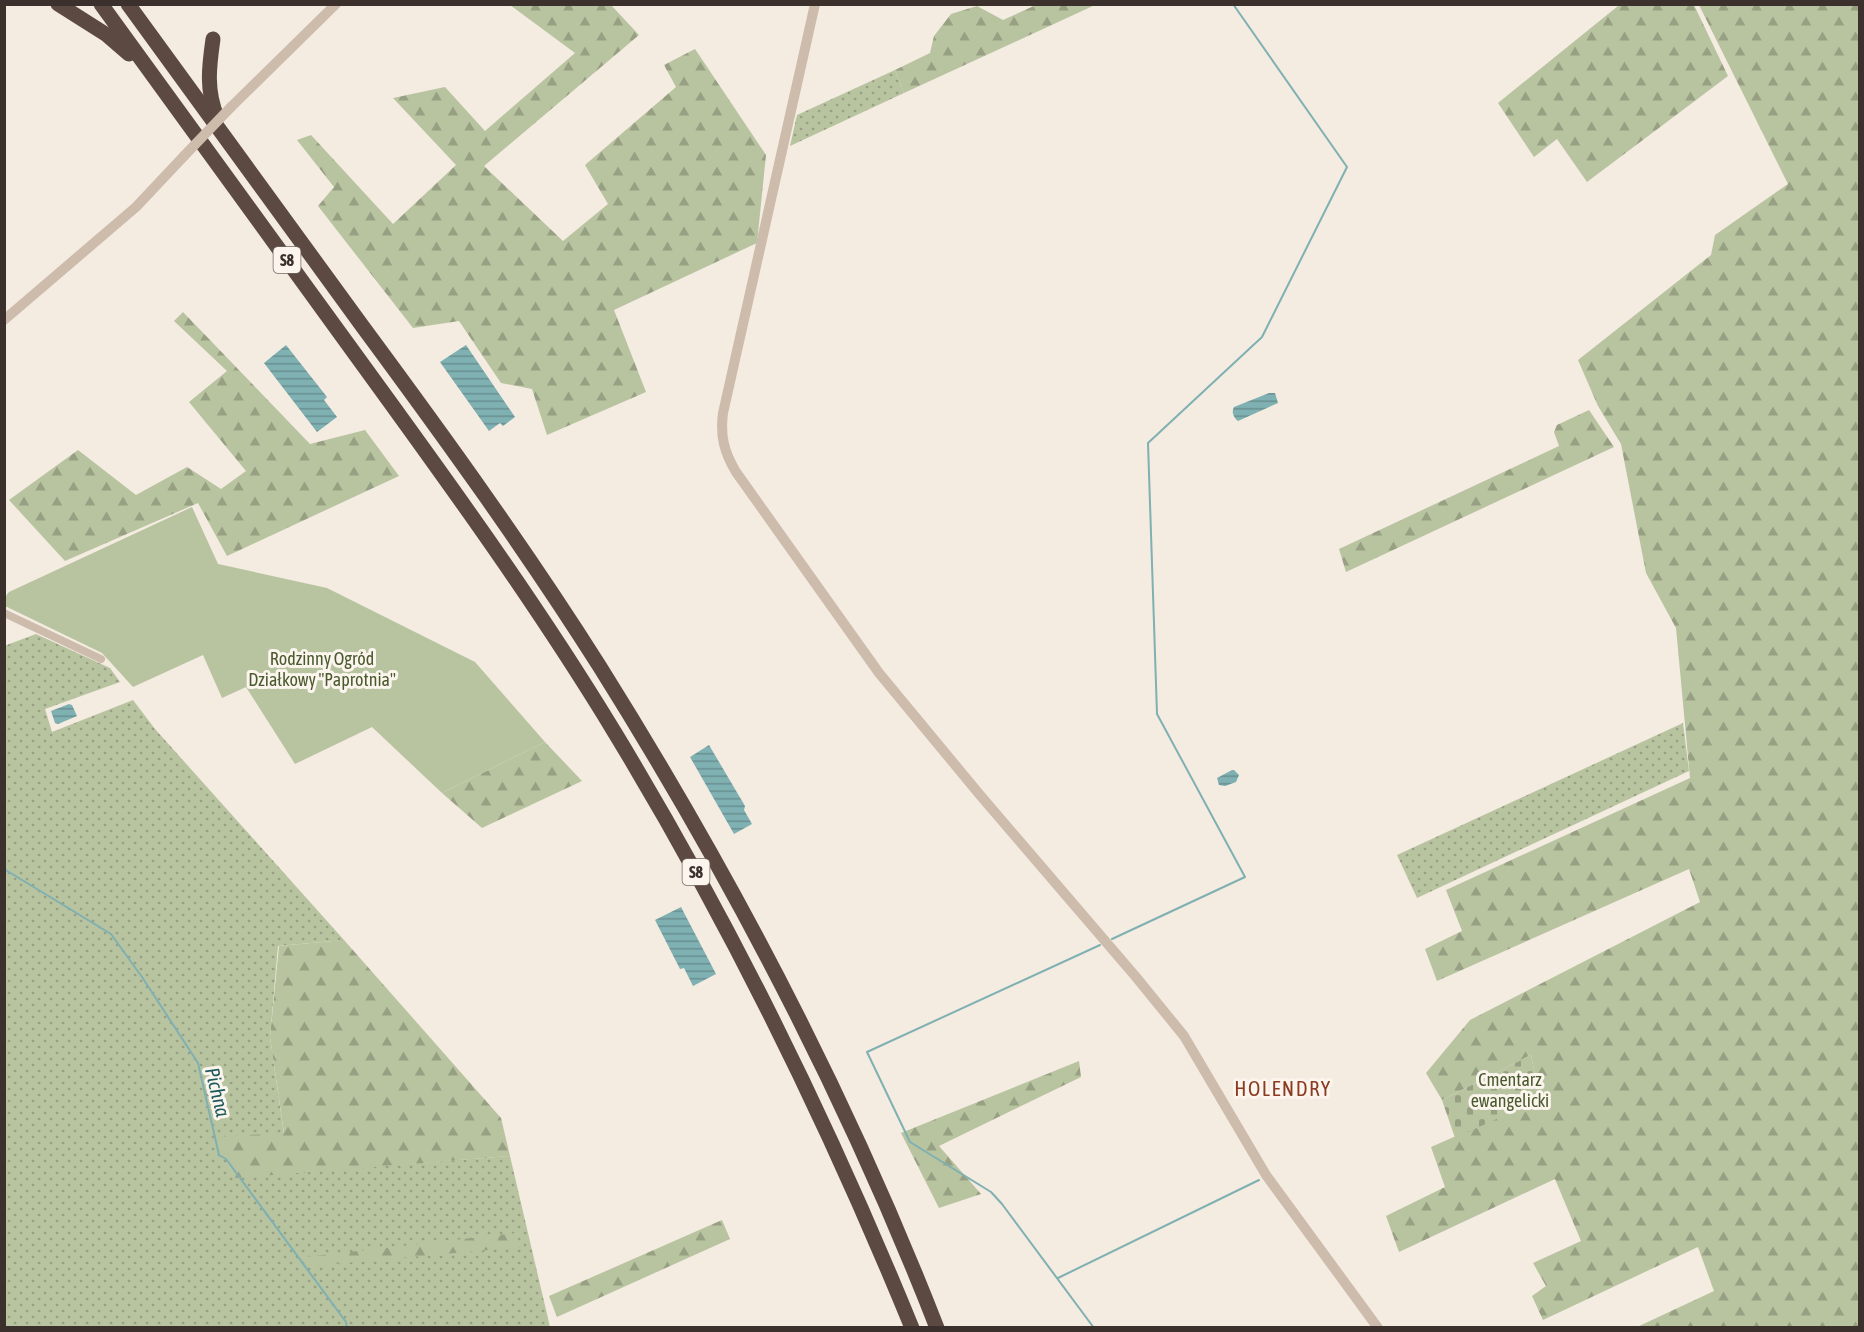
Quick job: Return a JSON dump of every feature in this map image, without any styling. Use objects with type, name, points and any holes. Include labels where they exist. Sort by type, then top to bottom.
[{"type":"highway","points":[[58,4],[107,35],[152,74]]},
{"type":"highway","name":"S8","points":[[101,4],[478,522],[614,732],[678,840],[769,1008],[836,1148],[912,1328]]},
{"type":"highway","name":"S8","points":[[128,4],[503,521],[599,666],[662,768],[728,885],[807,1036],[868,1167],[937,1328]]},
{"type":"highway","points":[[213,39],[208,89],[228,142]]},
{"type":"street","points":[[4,320],[120,222],[231,107],[336,4]]},
{"type":"street","points":[[815,4],[723,413],[721,429],[729,461],[879,673],[1178,1028],[1266,1175],[1378,1328]]},
{"type":"street","points":[[4,613],[100,659]]},
{"type":"green space","points":[[510,5],[611,5],[639,35],[484,166],[563,241],[608,204],[585,165],[676,87],[664,65],[695,49],[766,155],[757,243],[614,310],[646,392],[547,435],[532,389],[501,383],[459,321],[413,328],[318,206],[334,187],[297,140],[311,135],[393,224],[456,165],[393,98],[445,87],[485,131],[575,53]]},
{"type":"green space","points":[[1036,5],[1095,5],[904,93],[895,70],[930,53],[934,36],[951,14],[977,6],[1003,20]]},
{"type":"green space","points":[[1615,5],[1694,5],[1728,76],[1587,182],[1557,139],[1534,157],[1498,103],[1618,6]]},
{"type":"green space","points":[[1699,5],[1859,5],[1859,1327],[1637,1327],[1714,1291],[1698,1247],[1543,1320],[1532,1296],[1546,1286],[1533,1263],[1581,1241],[1555,1179],[1399,1252],[1386,1216],[1445,1187],[1431,1147],[1540,1099],[1531,1055],[1442,1100],[1426,1073],[1470,1020],[1700,902],[1689,869],[1437,981],[1425,949],[1462,931],[1446,890],[1690,778],[1676,628],[1646,573],[1621,444],[1598,406],[1578,360],[1711,255],[1715,235],[1788,184]]},
{"type":"green space","points":[[895,70],[904,93],[790,146],[797,115]]},
{"type":"green space","points":[[183,312],[310,444],[365,430],[399,476],[227,556],[198,503],[65,561],[9,500],[78,450],[136,495],[187,467],[221,489],[246,471],[189,402],[227,371],[174,321]]},
{"type":"green space","points":[[1589,410],[1614,447],[1346,572],[1339,549],[1559,446],[1554,432],[1557,425]]},
{"type":"green space","name":"Rodzinny Ogród Działkowy \"Paprotnia\"","points":[[192,507],[218,564],[327,588],[475,662],[545,742],[442,793],[372,727],[295,764],[246,687],[222,698],[203,655],[133,687],[102,653],[5,606],[5,597],[9,592]]},
{"type":"green space","points":[[36,634],[110,668],[120,682],[45,709],[52,732],[133,700],[155,729],[344,940],[278,946],[270,1037],[284,1134],[226,1159],[234,1177],[510,1156],[550,1327],[5,1328],[4,646]]},
{"type":"green space","points":[[1683,723],[1689,771],[1417,898],[1397,855]]},
{"type":"green space","points":[[545,742],[582,781],[482,828],[442,793]]},
{"type":"green space","points":[[344,940],[501,1118],[510,1156],[234,1178],[226,1159],[219,1155],[215,1137],[284,1133],[270,1037],[279,946]]},
{"type":"green space","name":"Cmentarz ewangelicki","points":[[1531,1055],[1540,1099],[1455,1138],[1442,1100]]},
{"type":"green space","points":[[1079,1061],[1081,1077],[939,1146],[981,1194],[939,1208],[901,1133]]},
{"type":"green space","points":[[722,1220],[730,1239],[557,1317],[549,1296]]},
{"type":"green space","points":[[516,1233],[521,1247],[311,1266],[305,1257]]},
{"type":"water","points":[[286,345],[327,397],[324,400],[337,417],[317,432],[264,363]]},
{"type":"water","points":[[466,345],[515,417],[503,426],[500,423],[489,431],[440,362]]},
{"type":"water","points":[[1269,393],[1275,393],[1278,403],[1238,421],[1235,418],[1234,407]]},
{"type":"water","points":[[72,705],[77,716],[58,724],[55,723],[51,711]]},
{"type":"water","points":[[709,745],[745,806],[744,810],[752,824],[734,834],[690,757]]},
{"type":"water","points":[[1232,770],[1239,775],[1236,782],[1225,786],[1219,785],[1217,778]]},
{"type":"water","points":[[681,907],[716,974],[693,986],[684,968],[680,969],[655,920]]},
{"type":"waterway","points":[[1112,939],[1245,877],[1157,714],[1148,443],[1262,337],[1347,167],[1233,4]]},
{"type":"waterway","name":"Pichna","points":[[4,869],[111,934],[198,1063],[219,1155],[226,1159],[346,1322],[347,1328]]},
{"type":"waterway","points":[[1094,1328],[991,1192],[910,1142],[867,1052],[1100,945]]},
{"type":"waterway","points":[[1058,1278],[1259,1180]]},
{"type":"district","name":"HOLENDRY","points":[[1283,1088]]}]
